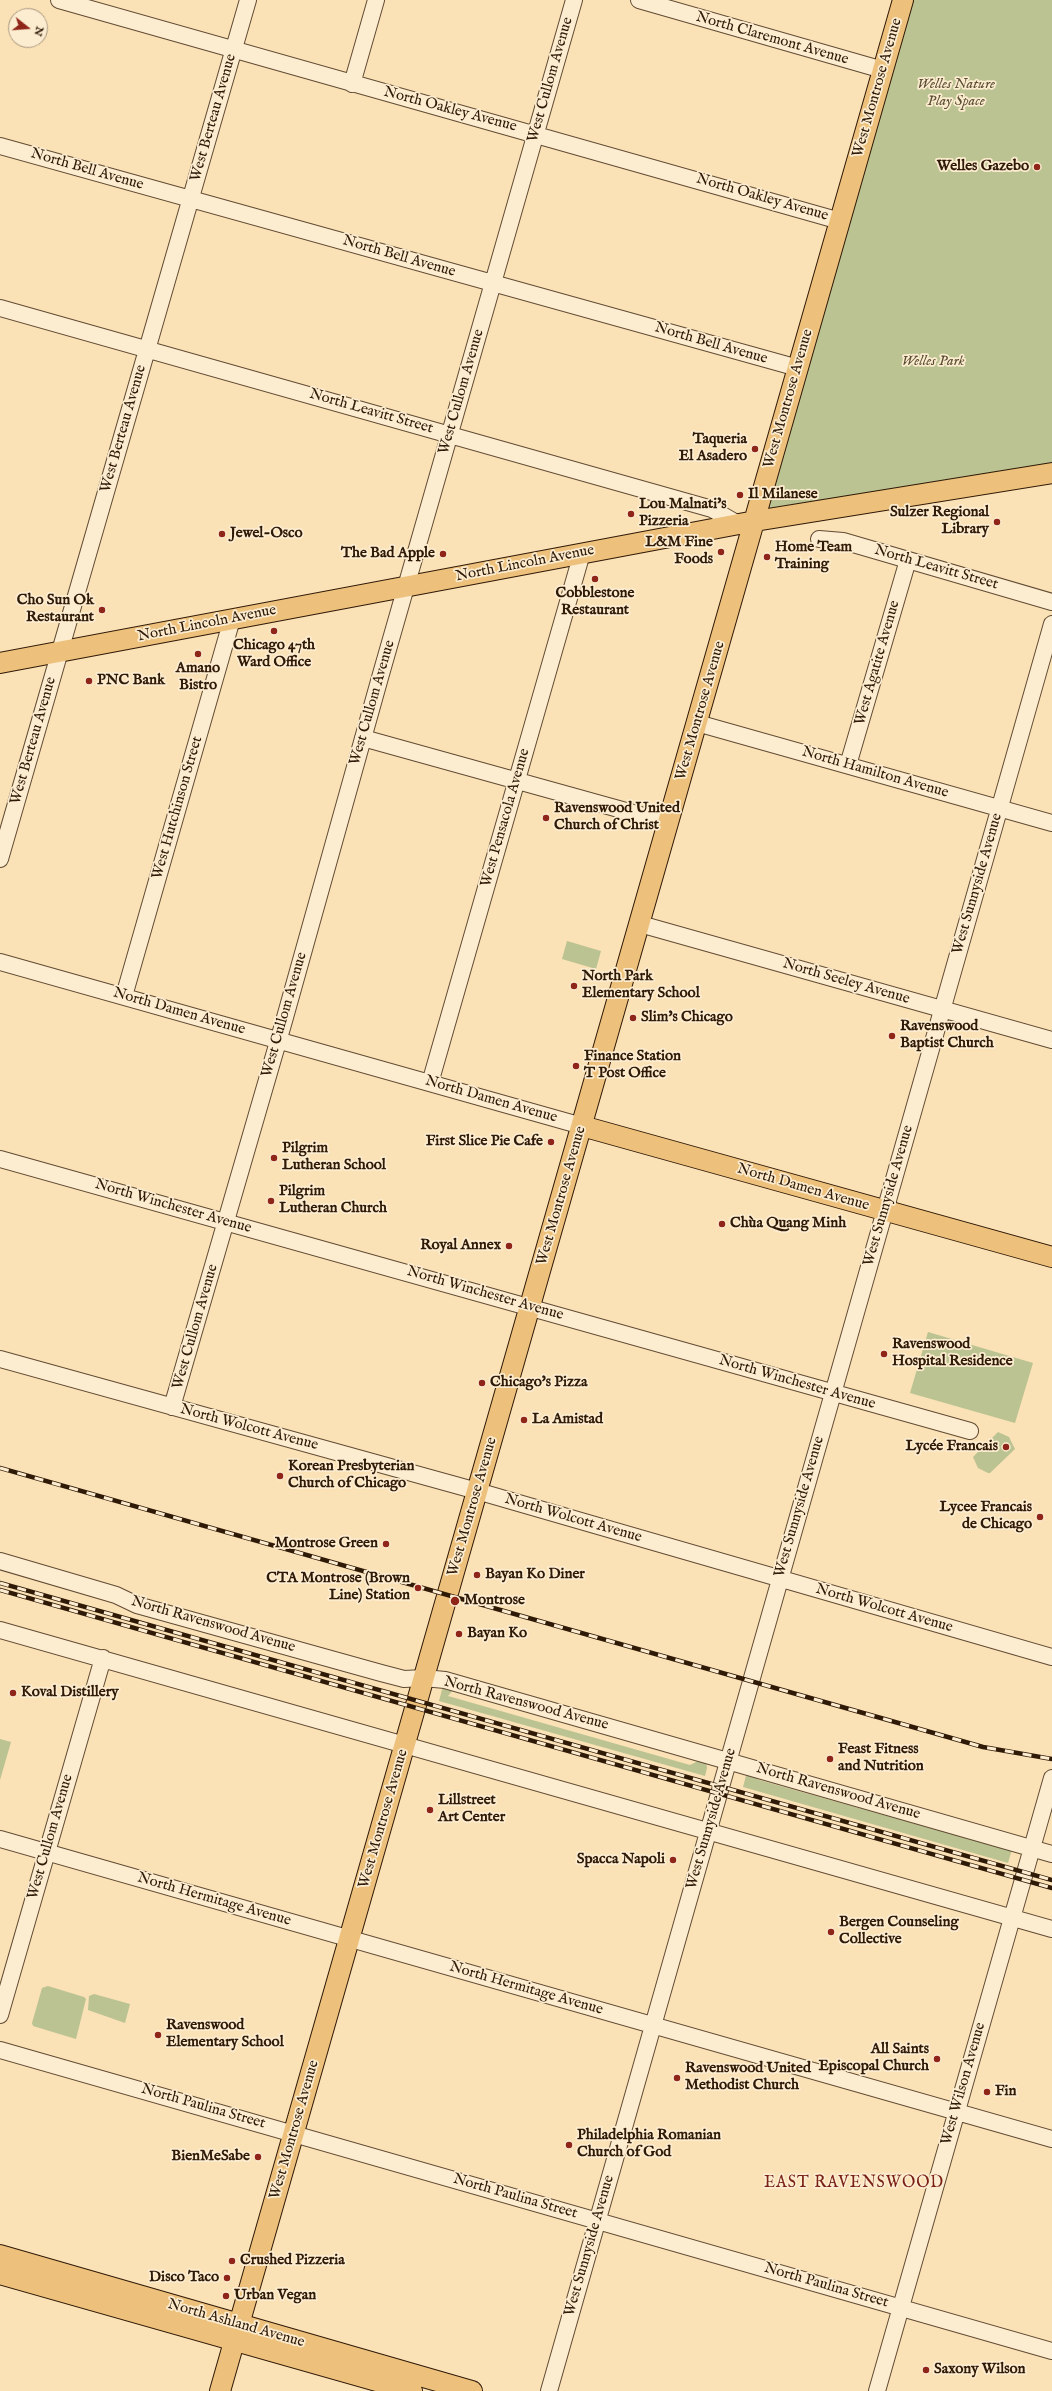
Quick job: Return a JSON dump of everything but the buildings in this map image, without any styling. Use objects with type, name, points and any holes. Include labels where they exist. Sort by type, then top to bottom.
[{"type":"main road","name":"West Montrose Avenue","points":[[220,2391],[669,823],[697,723],[746,522],[798,368],[903,0]]},
{"type":"main road","name":"North Lincoln Avenue","points":[[0,663],[746,522],[1052,473]]},
{"type":"main road","name":"North Damen Avenue","points":[[582,1126],[1052,1258]]},
{"type":"main road","name":"North Ashland Avenue","points":[[0,2255],[412,2391]]},
{"type":"main road","name":"North Ashland Avenue","points":[[0,2274],[472,2391]]},
{"type":"street","name":"North Oakley Avenue","points":[[59,0],[840,221]]},
{"type":"street","name":"West Berteau Avenue","points":[[0,859],[248,0]]},
{"type":"street","points":[[352,84],[376,0]]},
{"type":"street","name":"West Cullom Avenue","points":[[172,1407],[279,1040],[363,738],[574,0]]},
{"type":"street","name":"North Claremont Avenue","points":[[639,0],[882,70]]},
{"type":"street","name":"North Bell Avenue","points":[[0,146],[798,368]]},
{"type":"street","name":"North Leavitt Street","points":[[0,308],[451,434],[712,509],[746,522]]},
{"type":"street","name":"North Leavitt Street","points":[[820,539],[843,541],[1052,602]]},
{"type":"street","name":"West Pensacola Avenue","points":[[430,1083],[582,553]]},
{"type":"street","name":"West Agatite Avenue","points":[[848,765],[908,560]]},
{"type":"street","name":"West Hutchinson Street","points":[[124,996],[232,619]]},
{"type":"street","name":"West Sunnyside Avenue","points":[[549,2391],[1052,624]]},
{"type":"street","name":"North Hamilton Avenue","points":[[697,723],[1052,823]]},
{"type":"street","points":[[363,738],[669,823]]},
{"type":"street","name":"North Seeley Avenue","points":[[640,924],[1052,1040]]},
{"type":"street","name":"North Damen Avenue","points":[[0,962],[582,1126]]},
{"type":"street","name":"North Winchester Avenue","points":[[0,1159],[970,1431]]},
{"type":"street","name":"North Wolcott Avenue","points":[[0,1359],[477,1491],[1052,1657]]},
{"type":"street","name":"North Ravenswood Avenue","points":[[0,1561],[116,1594],[137,1605],[404,1679],[424,1678],[446,1680],[1052,1854]]},
{"type":"street","points":[[0,1630],[103,1658],[404,1746],[1052,1929]]},
{"type":"street","name":"West Cullom Avenue","points":[[0,2015],[103,1658]]},
{"type":"street","name":"West Wilson Avenue","points":[[877,2391],[1052,1778]]},
{"type":"street","name":"North Hermitage Avenue","points":[[0,1839],[1052,2139]]},
{"type":"street","name":"North Paulina Street","points":[[0,2050],[1052,2351]]},
{"type":"green space","name":"Welles Park","points":[[913,0],[1052,0],[1052,465],[768,508]]},
{"type":"green space","points":[[567,941],[601,951],[596,969],[562,959]]},
{"type":"green space","points":[[928,1332],[1033,1363],[1015,1423],[910,1393]]},
{"type":"green space","points":[[998,1432],[1009,1437],[1015,1449],[990,1473],[988,1473],[978,1468],[973,1457]]},
{"type":"green space","points":[[443,1686],[454,1689],[448,1696],[690,1765],[702,1759],[706,1760],[707,1768],[705,1776],[439,1701]]},
{"type":"green space","points":[[0,1739],[11,1742],[0,1780]]},
{"type":"green space","points":[[747,1772],[759,1780],[994,1846],[1013,1846],[1008,1863],[743,1787]]},
{"type":"green space","points":[[48,1986],[84,1997],[86,1999],[76,2039],[33,2026],[32,2023],[42,1988]]},
{"type":"green space","points":[[94,1994],[130,2004],[125,2023],[88,2010],[89,1996]]},
{"type":"railway","points":[[0,1468],[983,1747],[1052,1759]]},
{"type":"railway","points":[[0,1583],[1052,1880]]},
{"type":"railway","points":[[0,1590],[1052,1888]]},
{"type":"place","name":"Welles Gazebo","points":[[1037,167]]},
{"type":"place","name":"Taqueria El Asadero","points":[[755,449]]},
{"type":"place","name":"Il Milanese","points":[[740,495]]},
{"type":"place","name":"Lou Malnati's Pizzeria","points":[[631,514]]},
{"type":"place","name":"Sulzer Regional Library","points":[[997,522]]},
{"type":"place","name":"Jewel-Osco","points":[[222,534]]},
{"type":"place","name":"L&M Fine Foods","points":[[721,552]]},
{"type":"place","name":"The Bad Apple","points":[[443,554]]},
{"type":"place","name":"Home Team Training","points":[[767,557]]},
{"type":"place","name":"Cobblestone Restaurant","points":[[595,579]]},
{"type":"place","name":"Cho Sun Ok Restaurant","points":[[102,610]]},
{"type":"place","name":"Chicago 47th Ward Office","points":[[274,631]]},
{"type":"place","name":"Amano Bistro","points":[[198,654]]},
{"type":"place","name":"PNC Bank","points":[[89,681]]},
{"type":"place","name":"Ravenswood United Church of Christ","points":[[546,818]]},
{"type":"place","name":"North Park Elementary School","points":[[574,986]]},
{"type":"place","name":"Slim's Chicago","points":[[633,1018]]},
{"type":"place","name":"Ravenswood Baptist Church","points":[[892,1036]]},
{"type":"place","name":"Finance Station T Post Office","points":[[576,1066]]},
{"type":"place","name":"First Slice Pie Cafe","points":[[551,1142]]},
{"type":"place","name":"Pilgrim Lutheran School","points":[[274,1158]]},
{"type":"place","name":"Pilgrim Lutheran Church","points":[[271,1201]]},
{"type":"place","name":"Chùa Quang Minh","points":[[722,1224]]},
{"type":"place","name":"Royal Annex","points":[[509,1246]]},
{"type":"place","name":"Ravenswood Hospital Residence","points":[[884,1354]]},
{"type":"place","name":"Chicago's Pizza","points":[[482,1383]]},
{"type":"place","name":"La Amistad","points":[[524,1420]]},
{"type":"place","name":"Lycée Francais","points":[[1006,1447]]},
{"type":"place","name":"Korean Presbyterian Church of Chicago","points":[[280,1476]]},
{"type":"place","name":"Lycee Francais de Chicago","points":[[1040,1517]]},
{"type":"place","name":"Montrose Green","points":[[386,1544]]},
{"type":"place","name":"Bayan Ko Diner","points":[[477,1575]]},
{"type":"place","name":"CTA Montrose (Brown Line) Station","points":[[418,1588]]},
{"type":"place","name":"Montrose","points":[[455,1601]]},
{"type":"place","name":"Bayan Ko","points":[[459,1634]]},
{"type":"place","name":"Koval Distillery","points":[[13,1693]]},
{"type":"place","name":"Feast Fitness and Nutrition","points":[[830,1759]]},
{"type":"place","name":"Lillstreet Art Center","points":[[430,1810]]},
{"type":"place","name":"Spacca Napoli","points":[[673,1860]]},
{"type":"place","name":"Bergen Counseling Collective","points":[[831,1932]]},
{"type":"place","name":"Ravenswood Elementary School","points":[[158,2035]]},
{"type":"place","name":"All Saints Episcopal Church","points":[[937,2059]]},
{"type":"place","name":"Ravenswood United Methodist Church","points":[[677,2078]]},
{"type":"place","name":"Fin","points":[[987,2092]]},
{"type":"place","name":"Philadelphia Romanian Church of God","points":[[569,2145]]},
{"type":"place","name":"BienMeSabe","points":[[258,2157]]},
{"type":"place","name":"Crushed Pizzeria","points":[[232,2261]]},
{"type":"place","name":"Disco Taco","points":[[227,2278]]},
{"type":"place","name":"Urban Vegan","points":[[226,2296]]},
{"type":"place","name":"Saxony Wilson","points":[[926,2370]]},
{"type":"district","name":"EAST RAVENSWOOD","points":[[854,2184]]},
{"type":"park label","name":"Welles Nature Play Space","points":[[956,94]]}]
